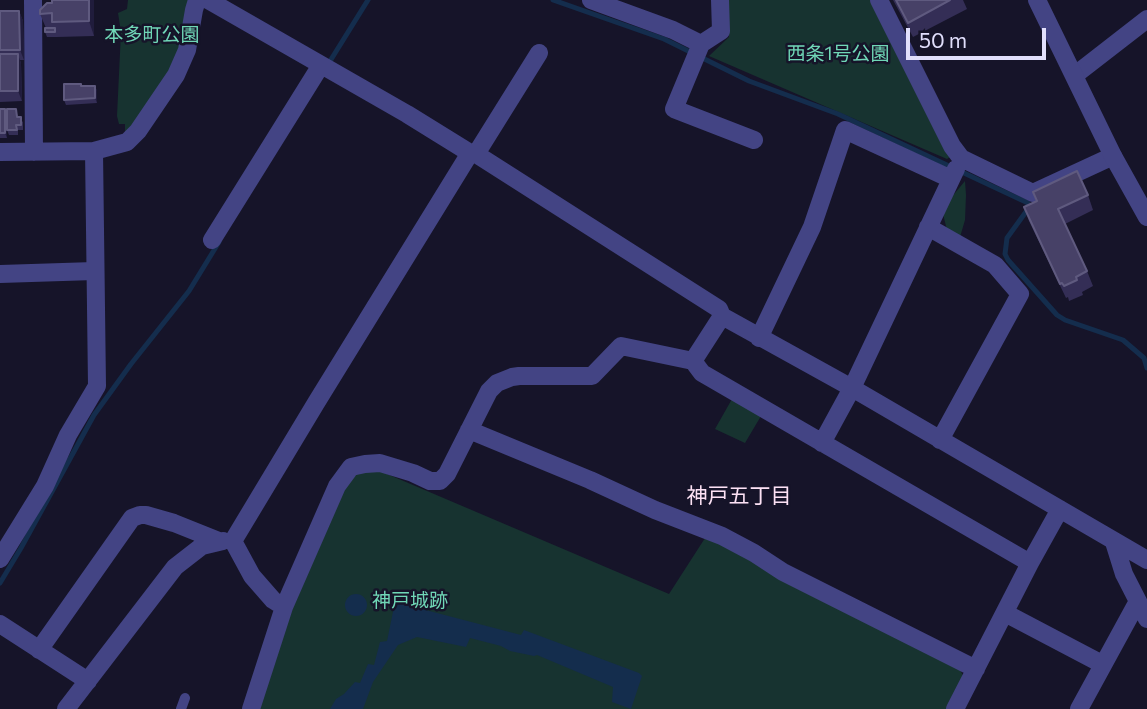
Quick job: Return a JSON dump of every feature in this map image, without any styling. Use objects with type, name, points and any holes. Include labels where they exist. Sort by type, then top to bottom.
[{"type":"street","points":[[33,0],[34,152]]},
{"type":"street","points":[[0,152],[94,151],[127,142],[138,131],[176,75],[187,50],[197,0]]},
{"type":"street","points":[[208,0],[473,153],[719,309],[722,316],[852,388],[1147,560]]},
{"type":"street","points":[[720,0],[720,31],[701,44],[674,109],[754,140]]},
{"type":"street","points":[[879,0],[952,146],[961,158],[1033,193],[1113,156]]},
{"type":"street","points":[[1037,0],[1113,156],[1144,207]]},
{"type":"street","points":[[595,1],[673,30],[701,44]]},
{"type":"street","points":[[1075,75],[1147,19]]},
{"type":"street","points":[[66,709],[174,567],[202,546],[226,541],[539,53]]},
{"type":"street","points":[[212,240],[326,68]]},
{"type":"street","points":[[759,338],[812,227],[845,130],[951,179]]},
{"type":"street","points":[[3,548],[45,486],[68,435],[97,386],[94,151]]},
{"type":"street","points":[[821,443],[852,388],[961,158]]},
{"type":"street","points":[[928,227],[995,265],[1020,294],[940,440]]},
{"type":"street","points":[[0,274],[94,271]]},
{"type":"street","points":[[693,361],[722,316]]},
{"type":"street","points":[[251,709],[284,607],[337,486],[351,467],[380,463],[430,481],[440,481],[447,474],[489,391],[497,383],[512,377],[592,376],[621,346],[693,361],[702,373],[1030,563]]},
{"type":"street","points":[[469,430],[722,536],[783,572],[976,669]]},
{"type":"street","points":[[955,709],[1060,509]]},
{"type":"street","points":[[39,650],[132,518],[139,515],[174,523],[226,541],[273,600],[284,607]]},
{"type":"street","points":[[1114,542],[1124,575],[1147,619]]},
{"type":"street","points":[[1079,709],[1138,601]]},
{"type":"street","points":[[1005,613],[1102,664]]},
{"type":"street","points":[[0,624],[88,681]]},
{"type":"green space","name":"本多町公園","points":[[128,0],[192,0],[183,45],[172,72],[140,119],[125,133],[125,124],[119,124],[117,116],[121,32],[118,13],[127,9]]},
{"type":"green space","name":"西条1号公園","points":[[729,0],[870,0],[950,157],[947,159],[709,56],[729,37]]},
{"type":"green space","points":[[965,181],[965,220],[960,237],[947,230],[943,214],[950,199]]},
{"type":"green space","points":[[732,399],[761,416],[745,443],[715,429]]},
{"type":"green space","name":"神戸城跡","points":[[373,468],[669,594],[707,535],[958,665],[964,678],[947,709],[256,709],[290,611],[341,489],[353,474]]},
{"type":"water","points":[[352,594],[360,594],[367,601],[367,609],[360,616],[352,616],[345,609],[345,601]]},
{"type":"water","points":[[395,602],[521,635],[524,630],[639,673],[642,676],[631,709],[612,702],[613,687],[537,655],[510,651],[470,638],[466,647],[417,637],[398,645],[373,682],[363,709],[330,709],[336,699],[355,682],[360,683],[368,664],[374,665],[380,642],[387,641]]},
{"type":"building","points":[[52,0],[89,0],[89,21],[52,22],[52,13],[40,14],[40,10],[47,3],[52,3]]},
{"type":"building","points":[[896,0],[950,0],[908,23]]},
{"type":"building","points":[[0,11],[19,11],[20,50],[0,50]]},
{"type":"building","points":[[45,28],[55,28],[55,32],[45,32]]},
{"type":"building","points":[[0,54],[18,54],[18,91],[0,91]]},
{"type":"building","points":[[64,84],[95,86],[95,98],[64,100]]},
{"type":"building","points":[[0,109],[5,109],[5,133],[0,133]]},
{"type":"building","points":[[7,109],[16,109],[17,117],[21,117],[21,125],[16,125],[17,130],[7,130]]},
{"type":"building","points":[[1077,171],[1088,195],[1058,209],[1087,271],[1064,286],[1060,284],[1024,207],[1037,201],[1033,192]]},
{"type":"waterway","points":[[327,66],[368,0]]},
{"type":"waterway","points":[[553,0],[664,39],[749,81],[838,114],[1028,203],[1028,209],[1007,238],[1005,254],[1008,260],[1057,315],[1123,340],[1144,358],[1147,368]]},
{"type":"waterway","points":[[0,583],[94,415],[189,291],[219,242]]},
{"type":"district","name":"神戸五丁目","points":[[739,496]]}]
